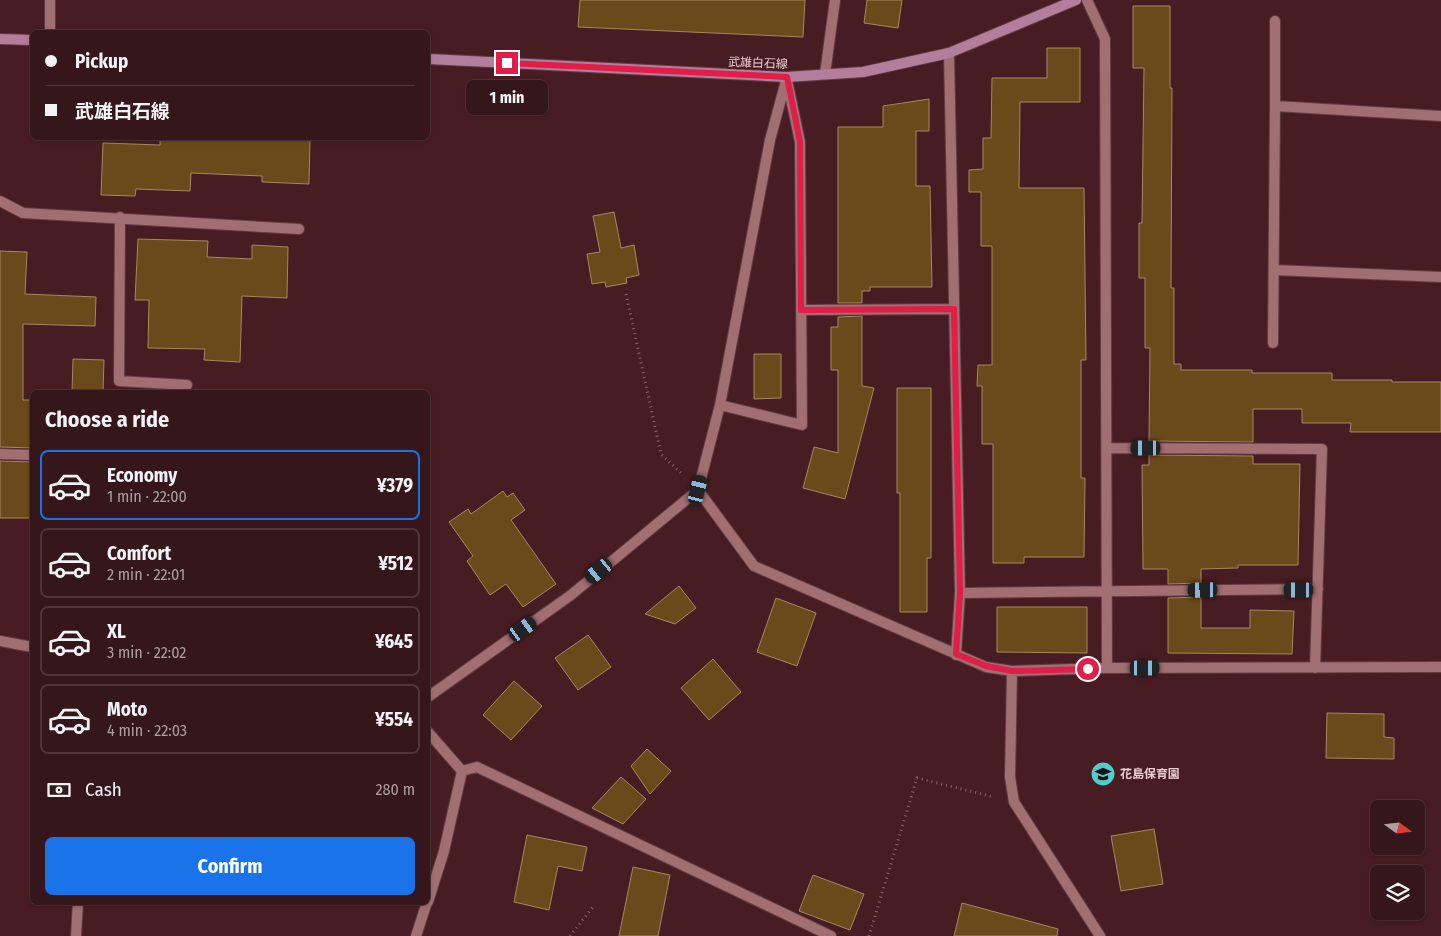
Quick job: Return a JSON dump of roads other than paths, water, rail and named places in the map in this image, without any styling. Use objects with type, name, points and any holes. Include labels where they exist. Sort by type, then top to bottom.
[{"type":"main road","name":"武雄白石線","points":[[430,59],[787,77],[863,72],[949,53],[1076,0]]},
{"type":"main road","points":[[0,39],[30,40]]},
{"type":"street","points":[[50,0],[50,30]]},
{"type":"street","points":[[825,74],[835,0]]},
{"type":"street","points":[[1087,0],[1105,39],[1107,668]]},
{"type":"street","points":[[1273,343],[1275,21]]},
{"type":"street","points":[[949,53],[960,593],[956,654]]},
{"type":"street","points":[[720,405],[802,425],[800,142],[787,77]]},
{"type":"street","points":[[430,696],[571,595],[698,490],[720,405],[770,140],[787,77]]},
{"type":"street","points":[[1275,106],[1441,116]]},
{"type":"street","points":[[0,201],[23,213],[299,228]]},
{"type":"street","points":[[120,217],[119,381],[187,385]]},
{"type":"street","points":[[1274,270],[1441,277]]},
{"type":"street","points":[[801,310],[954,309]]},
{"type":"street","points":[[1106,448],[1322,449],[1315,668]]},
{"type":"street","points":[[0,454],[30,455]]},
{"type":"street","points":[[698,490],[754,566],[986,666],[1012,671],[1107,668],[1441,667]]},
{"type":"street","points":[[960,593],[1318,589]]},
{"type":"street","points":[[0,641],[30,648]]},
{"type":"street","points":[[1012,671],[1010,777],[1014,802],[1100,936]]},
{"type":"street","points":[[430,734],[462,771]]},
{"type":"street","points":[[462,771],[477,767],[831,936]]},
{"type":"street","points":[[430,893],[444,850],[462,771]]},
{"type":"street","points":[[76,936],[78,905]]},
{"type":"street","points":[[416,936],[426,905]]},
{"type":"place","name":"花島保育園","points":[[1103,774]]}]
